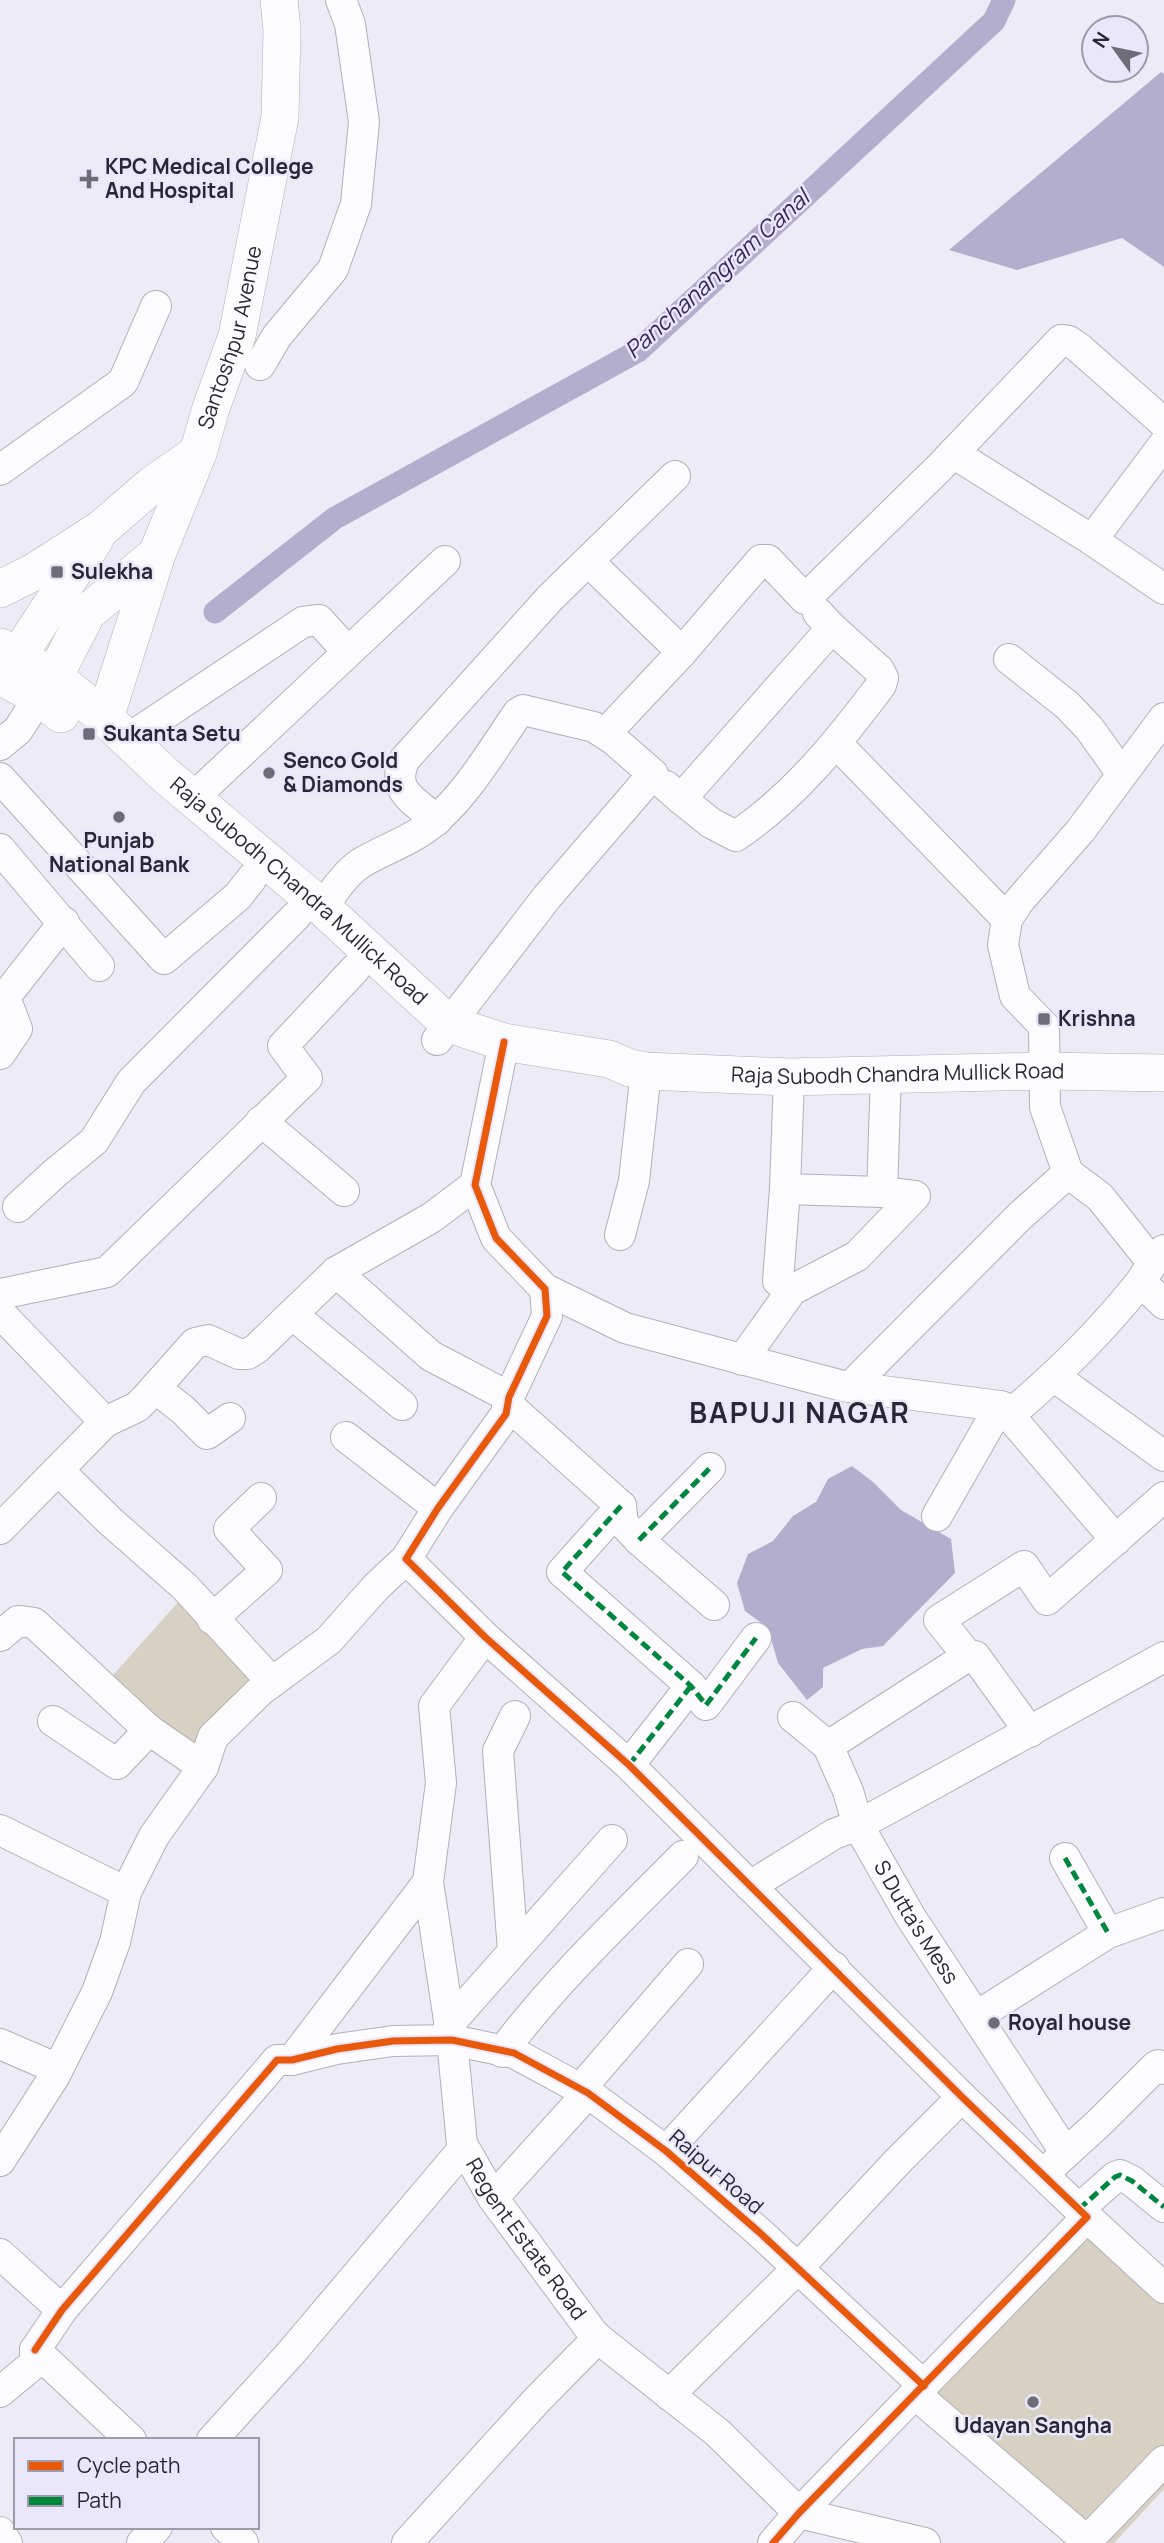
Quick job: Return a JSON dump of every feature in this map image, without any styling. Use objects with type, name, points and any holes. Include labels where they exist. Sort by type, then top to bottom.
[{"type":"main road","name":"Santoshpur Avenue","points":[[117,729],[157,554],[198,453],[237,336],[280,117],[282,30],[279,0]]},
{"type":"main road","points":[[0,589],[34,572],[102,529],[152,485],[198,453]]},
{"type":"main road","points":[[6,664],[102,529]]},
{"type":"main road","points":[[47,687],[87,612],[157,554]]},
{"type":"main road","name":"Raja Subodh Chandra Mullick Road","points":[[6,664],[117,729],[310,912],[443,1032],[459,1055],[502,1053],[602,1074],[638,1070],[789,1077],[1044,1071],[1164,1073]]},
{"type":"main road","name":"Raja Subodh Chandra Mullick Road","points":[[47,687],[70,720],[252,878],[310,912],[355,969],[443,1032]]},
{"type":"street","points":[[260,365],[277,336],[333,269],[356,204],[364,122],[350,24],[341,0]]},
{"type":"street","points":[[0,470],[123,382],[156,306]]},
{"type":"street","points":[[806,599],[1062,340],[1079,348],[1164,423]]},
{"type":"street","points":[[1092,540],[1164,444]]},
{"type":"street","points":[[953,453],[1092,540],[1164,589]]},
{"type":"street","points":[[437,820],[406,794],[399,784],[398,773],[405,759],[550,598],[676,475]]},
{"type":"street","points":[[18,1207],[94,1142],[131,1082],[330,896],[359,865],[413,837],[437,820],[453,803],[518,713],[523,710],[594,727],[606,733],[711,823],[736,836],[769,810],[837,744],[881,685],[883,678],[879,670],[832,628],[779,570],[768,560],[761,560],[682,652],[606,733]]},
{"type":"street","points":[[192,798],[445,561]]},
{"type":"street","points":[[589,562],[682,652]]},
{"type":"street","points":[[117,729],[303,622],[319,620],[348,652]]},
{"type":"street","points":[[681,799],[832,628]]},
{"type":"street","points":[[1009,659],[1067,705],[1089,728],[1122,774]]},
{"type":"street","points":[[0,745],[18,730],[47,687]]},
{"type":"street","points":[[1164,718],[1081,830],[1020,900],[1007,919],[1003,945],[1015,996],[1044,1026],[1045,1107],[1068,1173],[1100,1197],[1152,1264],[1164,1304]]},
{"type":"street","points":[[837,744],[1007,919]]},
{"type":"street","points":[[443,1032],[547,897],[653,774]]},
{"type":"street","points":[[0,778],[164,959],[238,896],[252,878]]},
{"type":"street","points":[[4,861],[64,922],[99,965]]},
{"type":"street","points":[[0,1054],[17,1029],[5,997],[64,922]]},
{"type":"street","points":[[0,1294],[107,1272],[307,1078],[282,1046],[355,969]]},
{"type":"street","points":[[502,1053],[475,1185],[496,1238],[545,1289],[625,1328],[850,1387],[1014,1411],[1055,1377],[1152,1264]]},
{"type":"street","points":[[620,1235],[635,1181],[638,1070]]},
{"type":"street","points":[[883,1192],[886,1074]]},
{"type":"street","points":[[789,1077],[778,1281],[792,1290]]},
{"type":"street","points":[[261,1121],[344,1191]]},
{"type":"street","points":[[850,1387],[944,1290],[1068,1173]]},
{"type":"street","points":[[0,1530],[105,1422],[137,1407],[195,1343],[208,1340],[239,1354],[248,1354],[293,1315],[336,1272],[431,1218],[475,1185]]},
{"type":"street","points":[[742,1360],[792,1290],[857,1256],[915,1196],[883,1192],[785,1189]]},
{"type":"street","points":[[336,1272],[431,1356],[508,1400],[621,1506],[623,1523],[639,1540],[714,1605]]},
{"type":"street","points":[[0,2161],[58,2069],[97,1992],[115,1942],[126,1892],[154,1836],[203,1767],[213,1737],[272,1682],[329,1640],[376,1587],[406,1559],[438,1508],[506,1415],[508,1400],[547,1315],[545,1289]]},
{"type":"street","points":[[0,1313],[105,1422]]},
{"type":"street","points":[[293,1315],[402,1405]]},
{"type":"street","points":[[1055,1377],[1164,1456]]},
{"type":"street","points":[[155,1388],[207,1434],[230,1418]]},
{"type":"street","points":[[937,1516],[1001,1407]]},
{"type":"street","points":[[1001,1407],[1116,1540]]},
{"type":"street","points":[[346,1437],[438,1508]]},
{"type":"street","points":[[639,1540],[710,1468]]},
{"type":"street","points":[[58,1471],[185,1587],[272,1682]]},
{"type":"street","points":[[968,1656],[940,1620],[1024,1566],[1047,1600],[1164,1497]]},
{"type":"street","points":[[212,1619],[267,1570],[229,1529],[261,1498]]},
{"type":"street","points":[[621,1506],[562,1572],[691,1686],[706,1705],[756,1638]]},
{"type":"street","points":[[406,1559],[485,1637],[629,1765],[834,1967],[962,2098],[1164,2288]]},
{"type":"street","points":[[0,1636],[18,1621],[34,1623],[149,1730],[203,1767]]},
{"type":"street","name":"Regent Estate Road","points":[[485,1637],[434,1706],[441,1783],[428,1882],[451,2032],[461,2144],[493,2197],[598,2338],[718,2433],[799,2513]]},
{"type":"street","points":[[793,1717],[828,1746],[968,1656],[975,1656],[1030,1732]]},
{"type":"street","points":[[750,1886],[834,1834],[858,1825],[1164,1657]]},
{"type":"street","points":[[629,1765],[691,1686]]},
{"type":"street","points":[[513,1951],[498,1751],[515,1716]]},
{"type":"street","points":[[53,1721],[117,1764],[149,1730]]},
{"type":"street","name":"S Dutta's Mess","points":[[828,1746],[848,1791],[858,1825],[910,1916],[1065,2152]]},
{"type":"street","points":[[0,1830],[126,1892]]},
{"type":"street","points":[[451,2032],[513,1951],[612,1840]]},
{"type":"street","points":[[502,2052],[570,1970],[683,1856]]},
{"type":"street","points":[[1065,1858],[1108,1933]]},
{"type":"street","points":[[0,2392],[35,2363],[35,2350],[62,2310],[277,2060],[292,2060],[428,1882]]},
{"type":"street","points":[[976,2016],[1108,1933],[1164,1913]]},
{"type":"street","points":[[493,2197],[588,2093],[588,2080],[688,1964]]},
{"type":"street","points":[[666,2151],[834,1967]]},
{"type":"street","name":"Raipur Road","points":[[292,2060],[337,2049],[451,2032],[502,2052],[514,2053],[588,2093],[666,2151],[798,2268],[919,2390],[1086,2542]]},
{"type":"street","points":[[0,2044],[58,2069]]},
{"type":"street","points":[[1043,2175],[1065,2152],[1100,2123],[1155,2067],[1158,2065],[1164,2069]]},
{"type":"street","points":[[669,2395],[798,2268],[899,2160],[962,2098]]},
{"type":"street","points":[[214,2438],[290,2354],[464,2148]]},
{"type":"street","points":[[773,2543],[1120,2175],[1164,2207]]},
{"type":"street","points":[[0,2254],[62,2310]]},
{"type":"street","points":[[407,2543],[537,2400],[598,2338]]},
{"type":"street","points":[[35,2350],[129,2438]]},
{"type":"street","points":[[1086,2542],[1164,2460]]},
{"type":"street","points":[[799,2513],[925,2543]]},
{"type":"street","points":[[142,2543],[155,2529]]},
{"type":"street","points":[[228,2529],[243,2543]]},
{"type":"street","points":[[0,2532],[7,2543]]},
{"type":"shaded area","points":[[1161,72],[1164,74],[1164,267],[1122,238],[1017,270],[949,250],[1150,84]]},
{"type":"shaded area","points":[[852,1466],[873,1482],[901,1510],[951,1539],[955,1573],[883,1646],[862,1649],[823,1668],[823,1687],[807,1700],[778,1663],[768,1628],[745,1611],[737,1583],[748,1554],[773,1541],[793,1516],[816,1502],[828,1479]]},
{"type":"shaded area","points":[[188,1591],[265,1680],[198,1754],[106,1683]]},
{"type":"shaded area","points":[[1091,2221],[1164,2287],[1164,2489],[1114,2543],[1099,2543],[924,2390]]},
{"type":"waterway","name":"Panchanangram Canal","points":[[215,612],[335,518],[638,351],[994,21],[1004,0]]},
{"type":"marked path","points":[[639,1540],[710,1468]]},
{"type":"marked path","points":[[621,1506],[562,1572],[691,1686],[706,1705],[756,1638]]},
{"type":"marked path","points":[[629,1765],[691,1686]]},
{"type":"marked path","points":[[1065,1858],[1108,1933]]},
{"type":"marked path","points":[[1079,2209],[1120,2175],[1132,2181],[1164,2207]]},
{"type":"cycle path","points":[[504,1042],[475,1185],[496,1238],[545,1289],[547,1316],[509,1397],[506,1414],[438,1508],[406,1559],[485,1637],[629,1765],[962,2097],[1087,2217],[773,2543]]},
{"type":"cycle path","points":[[35,2350],[62,2310],[277,2060],[292,2060],[337,2049],[393,2041],[452,2040],[514,2053],[588,2093],[666,2151],[759,2232],[924,2386]]},
{"type":"place","name":"KPC Medical College And Hospital","points":[[89,179]]},
{"type":"place","name":"Sulekha","points":[[57,572]]},
{"type":"place","name":"Sukanta Setu","points":[[89,734]]},
{"type":"place","name":"Senco Gold & Diamonds","points":[[269,773]]},
{"type":"place","name":"Punjab National Bank","points":[[119,817]]},
{"type":"place","name":"Krishna","points":[[1044,1019]]},
{"type":"place","name":"Royal house","points":[[994,2023]]},
{"type":"place","name":"Udayan Sangha","points":[[1033,2402]]},
{"type":"district","name":"BAPUJI NAGAR","points":[[800,1413]]}]
